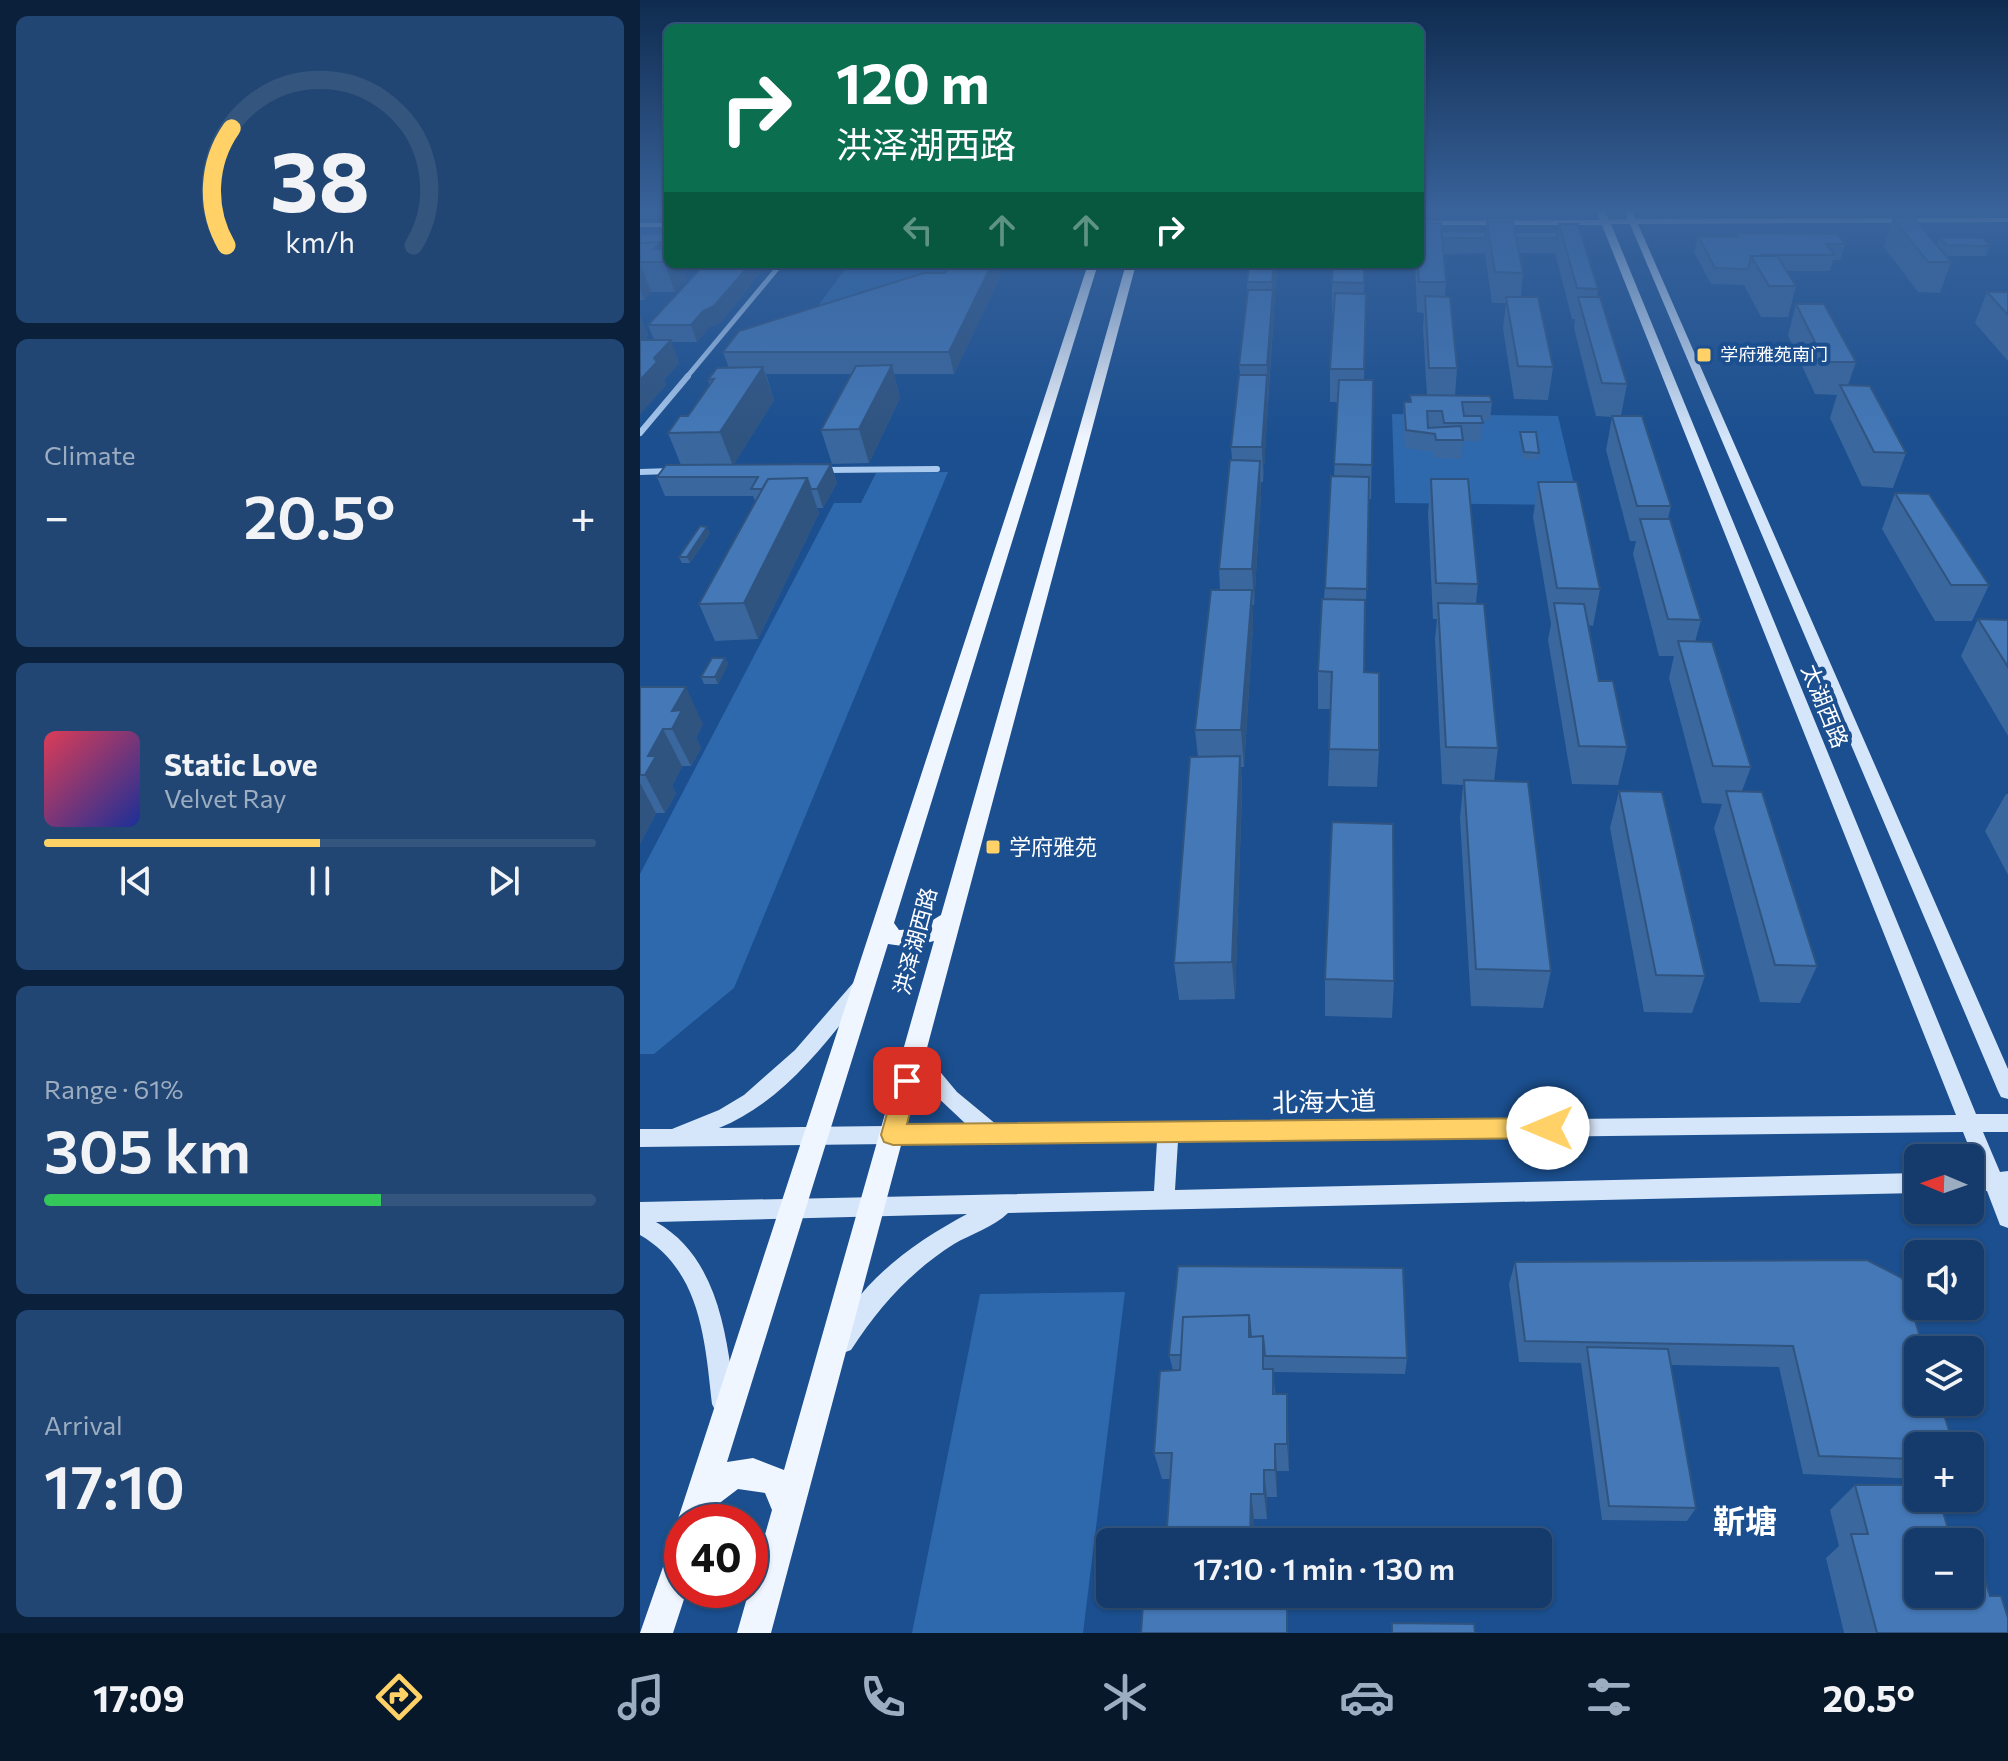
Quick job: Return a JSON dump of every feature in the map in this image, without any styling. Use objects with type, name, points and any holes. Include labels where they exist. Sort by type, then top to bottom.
[{"type":"main road","name":"洪泽湖西路","points":[[699,1504],[884,925],[1110,287]]},
{"type":"main road","name":"洪泽湖西路","points":[[754,1633],[952,918],[1111,287]]},
{"type":"main road","points":[[884,925],[892,937],[907,941],[924,939],[952,918]]},
{"type":"main road","points":[[703,1504],[730,1475],[750,1470],[776,1482],[788,1509]]},
{"type":"main road","points":[[656,1633],[664,1608]]},
{"type":"street","points":[[640,433],[762,287]]},
{"type":"street","name":"太湖西路","points":[[1632,287],[1969,1124],[2001,1181],[2008,1218]]},
{"type":"street","name":"太湖西路","points":[[1662,287],[2008,1091]]},
{"type":"street","points":[[815,470],[937,469]]},
{"type":"street","points":[[640,472],[675,471]]},
{"type":"street","points":[[673,1137],[733,1112],[777,1080],[812,1045],[866,979]]},
{"type":"street","points":[[914,1055],[939,1090],[960,1111],[994,1134]]},
{"type":"street","name":"北海大道","points":[[640,1138],[2008,1123]]},
{"type":"street","points":[[1164,1202],[1168,1132]]},
{"type":"street","points":[[640,1212],[1904,1183]]},
{"type":"street","points":[[830,1364],[858,1316],[910,1261],[928,1245],[1005,1205]]},
{"type":"street","points":[[640,1224],[659,1232],[679,1250],[702,1289],[716,1339],[726,1421]]},
{"type":"shaded area","points":[[832,287],[916,287],[806,322]]},
{"type":"shaded area","points":[[1392,414],[1558,416],[1579,505],[1395,503]]},
{"type":"shaded area","points":[[948,472],[734,988],[654,1054],[640,1054],[640,874],[834,503],[861,503],[876,473]]},
{"type":"shaded area","points":[[1125,1292],[1083,1633],[912,1633],[980,1294]]},
{"type":"building","points":[[683,287],[730,287],[691,325],[648,325]]},
{"type":"building","points":[[879,287],[981,287],[949,352],[723,352],[739,331]]},
{"type":"building","points":[[1248,290],[1273,290],[1267,365],[1239,365]]},
{"type":"building","points":[[1987,292],[2008,292],[2008,315]]},
{"type":"building","points":[[1335,293],[1366,294],[1364,369],[1330,369]]},
{"type":"building","points":[[1425,296],[1450,297],[1457,368],[1429,368]]},
{"type":"building","points":[[1506,297],[1538,297],[1553,367],[1518,366]]},
{"type":"building","points":[[1578,297],[1600,297],[1627,384],[1602,383]]},
{"type":"building","points":[[1796,304],[1824,304],[1856,362],[1825,362]]},
{"type":"building","points":[[640,340],[671,340],[654,358],[657,362],[640,380]]},
{"type":"building","points":[[892,365],[859,429],[821,430],[856,366]]},
{"type":"building","points":[[763,367],[720,432],[668,433],[680,416],[688,416],[714,379],[708,380],[717,368]]},
{"type":"building","points":[[1239,375],[1267,375],[1262,447],[1231,447]]},
{"type":"building","points":[[1339,380],[1373,380],[1372,465],[1334,464]]},
{"type":"building","points":[[1840,385],[1870,386],[1906,453],[1874,452]]},
{"type":"building","points":[[1410,395],[1490,396],[1492,402],[1462,402],[1464,416],[1481,416],[1483,423],[1444,423],[1442,411],[1427,411],[1428,428],[1461,426],[1463,440],[1436,440],[1435,434],[1406,430],[1404,402],[1411,402]]},
{"type":"building","points":[[1612,416],[1642,416],[1671,506],[1637,506]]},
{"type":"building","points":[[1520,432],[1536,432],[1539,453],[1524,452]]},
{"type":"building","points":[[1230,460],[1260,461],[1252,569],[1219,569]]},
{"type":"building","points":[[831,464],[817,489],[811,489],[807,478],[768,479],[762,489],[751,489],[758,477],[657,477],[666,465]]},
{"type":"building","points":[[1331,476],[1369,477],[1367,589],[1325,588]]},
{"type":"building","points":[[807,478],[744,603],[699,604],[768,479]]},
{"type":"building","points":[[1431,479],[1468,479],[1478,584],[1436,583]]},
{"type":"building","points":[[1538,482],[1577,482],[1600,589],[1557,588]]},
{"type":"building","points":[[1895,493],[1929,494],[1989,585],[1951,585]]},
{"type":"building","points":[[1640,519],[1670,519],[1701,620],[1668,619]]},
{"type":"building","points":[[700,526],[707,527],[687,557],[679,557]]},
{"type":"building","points":[[1211,590],[1252,590],[1241,730],[1195,730]]},
{"type":"building","points":[[1322,599],[1365,600],[1364,672],[1379,673],[1379,750],[1329,749],[1332,672],[1318,671]]},
{"type":"building","points":[[1438,603],[1484,604],[1498,748],[1446,747]]},
{"type":"building","points":[[1554,603],[1584,604],[1599,681],[1613,681],[1627,747],[1579,746]]},
{"type":"building","points":[[1978,619],[2008,620],[2008,667]]},
{"type":"building","points":[[1678,641],[1712,642],[1751,767],[1713,766]]},
{"type":"building","points":[[712,658],[725,658],[715,677],[701,677]]},
{"type":"building","points":[[640,687],[686,687],[672,711],[682,710],[672,729],[663,729],[648,756],[656,756],[645,775],[640,775]]},
{"type":"building","points":[[1240,756],[1232,962],[1174,963],[1190,757]]},
{"type":"building","points":[[1464,780],[1528,782],[1551,971],[1476,969]]},
{"type":"building","points":[[1619,791],[1662,792],[1705,976],[1656,975]]},
{"type":"building","points":[[1726,791],[1762,792],[1817,966],[1775,965]]},
{"type":"building","points":[[1332,822],[1393,824],[1394,981],[1325,979]]},
{"type":"building","points":[[1867,1260],[1902,1278],[1904,1320],[1915,1320],[1920,1336],[1904,1336],[1904,1416],[1944,1416],[1950,1432],[1904,1432],[1904,1459],[1819,1456],[1793,1346],[1525,1341],[1515,1262]]},
{"type":"building","points":[[1178,1266],[1403,1268],[1407,1358],[1265,1356],[1263,1336],[1251,1337],[1249,1315],[1183,1317],[1181,1355],[1169,1355]]},
{"type":"building","points":[[1249,1315],[1249,1337],[1263,1336],[1263,1369],[1273,1369],[1273,1394],[1287,1394],[1287,1444],[1275,1444],[1275,1470],[1264,1470],[1264,1494],[1251,1494],[1250,1528],[1167,1528],[1172,1453],[1154,1453],[1160,1371],[1180,1370],[1183,1317]]},
{"type":"building","points":[[1587,1347],[1668,1349],[1696,1508],[1609,1506]]},
{"type":"building","points":[[1855,1485],[1904,1485],[1904,1512],[1943,1512],[1948,1528],[1904,1528],[1904,1608],[1984,1608],[1984,1577],[1990,1596],[2001,1596],[2008,1618],[2008,1633],[1877,1633],[1851,1534],[1868,1534]]},
{"type":"building","points":[[1143,1608],[1287,1608],[1287,1633],[1141,1633]]},
{"type":"building","points":[[1392,1623],[1474,1624],[1475,1633],[1392,1633]]},
{"type":"place","name":"学府雅苑南门","points":[[1704,355]]},
{"type":"place","name":"学府雅苑","points":[[993,847]]},
{"type":"district","name":"靳塘","points":[[1745,1522]]},
{"type":"route","points":[[907,1081],[893,1135],[1548,1128]]}]
